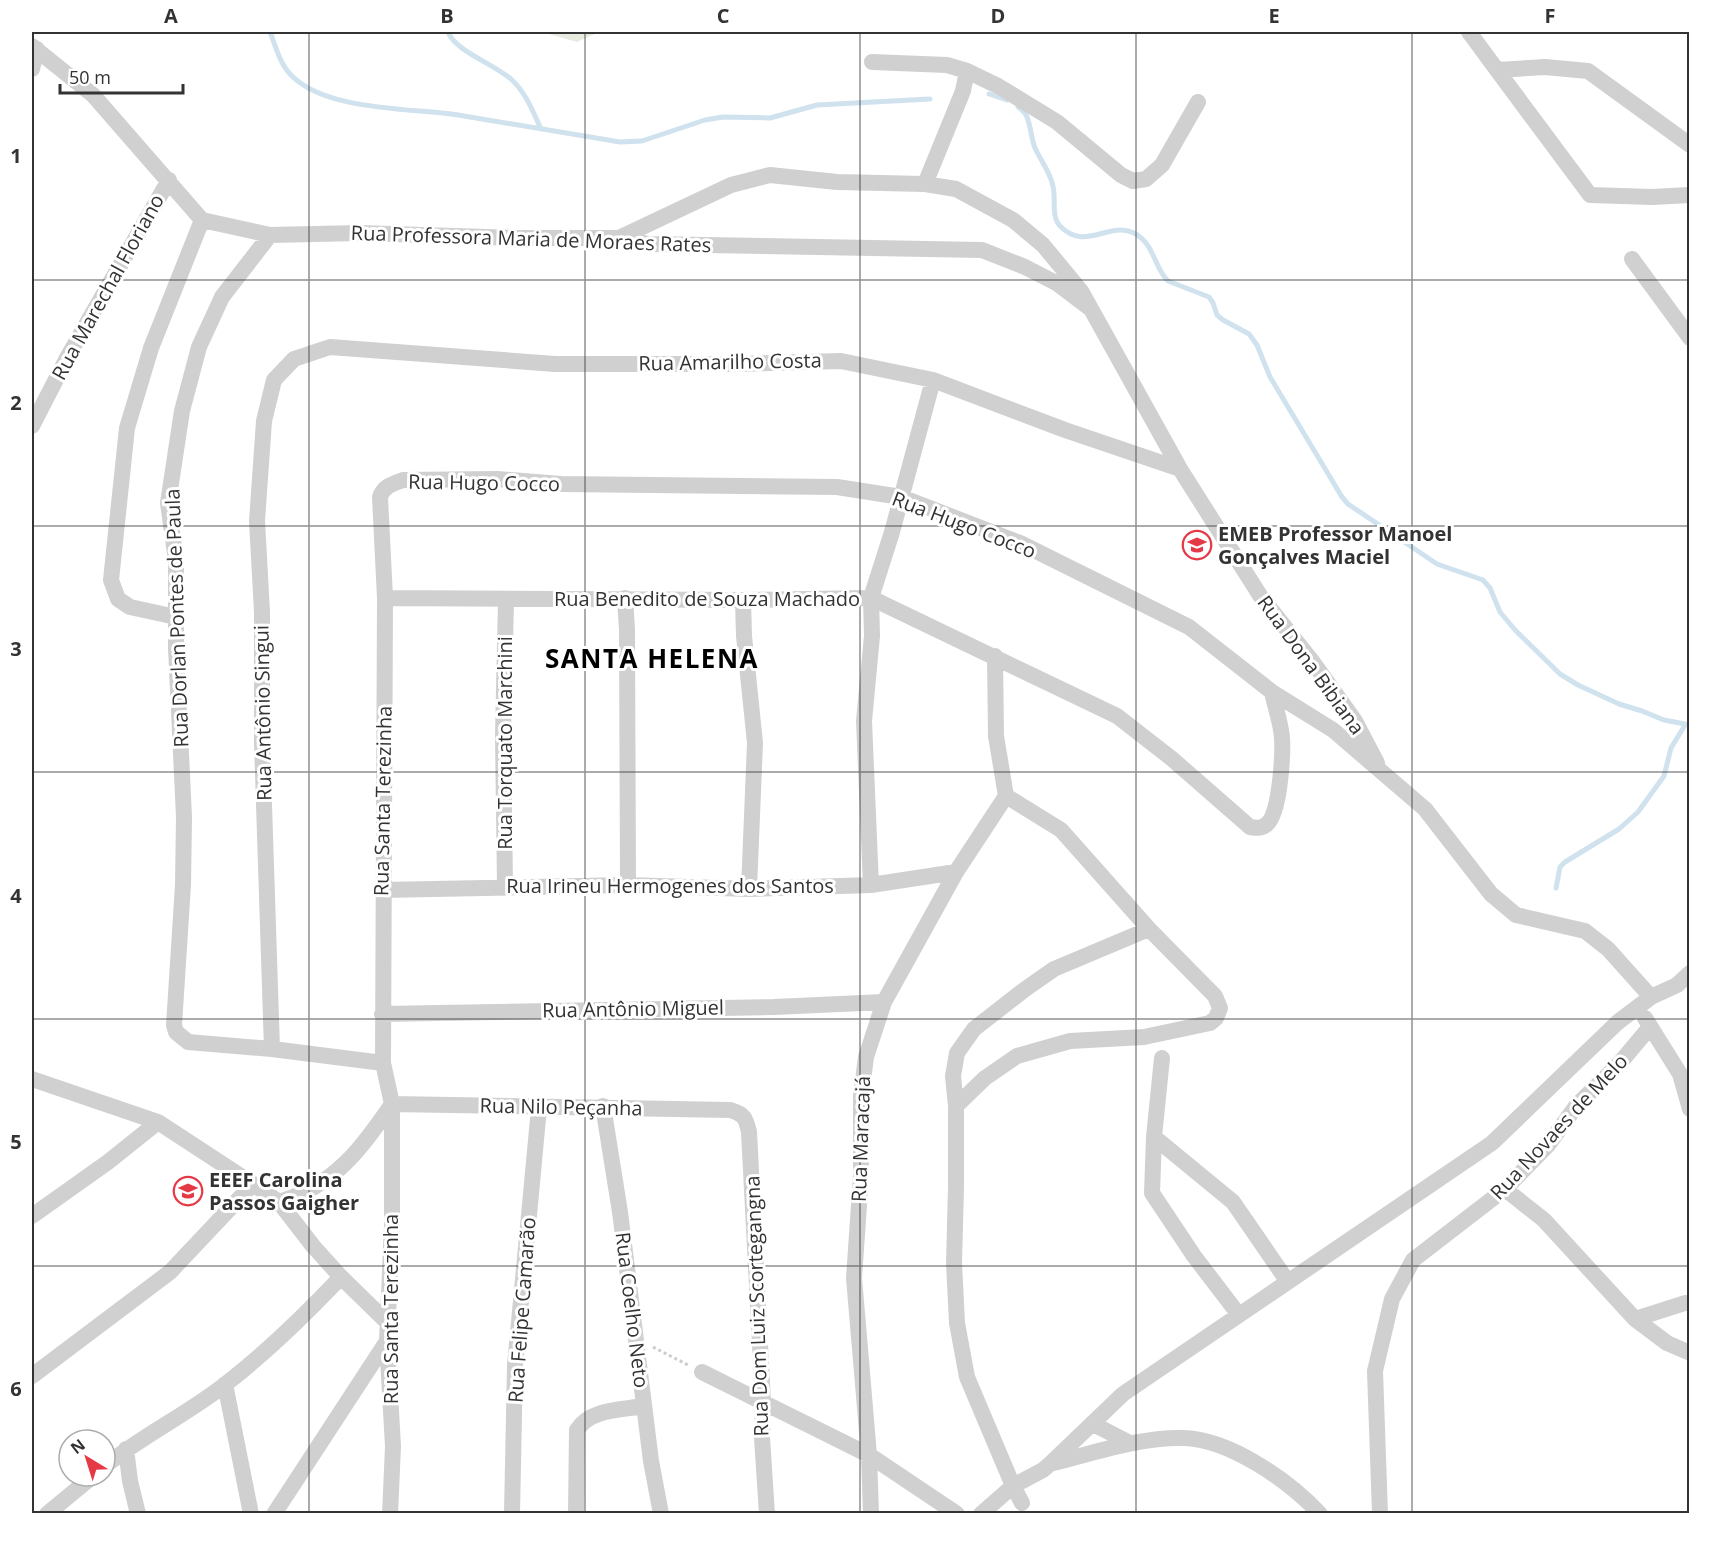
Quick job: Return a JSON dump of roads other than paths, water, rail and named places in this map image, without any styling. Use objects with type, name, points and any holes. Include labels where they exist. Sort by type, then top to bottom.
[{"type":"street","points":[[1469,32],[1590,195],[1652,197],[1689,195]]},
{"type":"street","points":[[32,69],[34,47]]},
{"type":"street","points":[[34,47],[93,95],[202,220],[151,348],[127,428],[111,580],[118,599],[130,607],[176,617]]},
{"type":"street","points":[[872,62],[947,65],[967,71],[998,86],[1057,122],[1121,175],[1133,181],[1146,179],[1162,165],[1198,102]]},
{"type":"street","points":[[1497,70],[1545,67],[1588,71],[1689,145]]},
{"type":"street","points":[[925,184],[963,91],[967,71]]},
{"type":"street","name":"Rua Dona Bibiana","points":[[619,238],[731,185],[771,175],[837,182],[925,184],[956,189],[1013,220],[1042,245],[1081,291],[1180,469],[1261,597],[1312,661],[1355,721],[1382,772],[1425,809],[1491,894],[1516,915],[1585,931],[1608,949],[1644,1002],[1650,1027],[1685,1077],[1689,1109]]},
{"type":"street","name":"Rua Marechal Floriano","points":[[32,426],[169,180]]},
{"type":"street","name":"Rua Professora Maria de Moraes Rates","points":[[202,220],[270,236],[358,233],[517,238],[619,238],[649,244],[982,250],[1025,267],[1058,284],[1091,309]]},
{"type":"street","name":"Rua Dorlan Pontes de Paula","points":[[270,236],[222,297],[199,347],[182,411],[168,502],[176,561],[184,817],[183,885],[174,1025],[176,1032],[188,1042],[272,1049]]},
{"type":"street","points":[[1632,259],[1689,338]]},
{"type":"street","name":"Rua Amarilho Costa","points":[[274,380],[294,359],[330,347],[555,364],[737,364],[841,361],[933,380],[1065,430],[1180,469]]},
{"type":"street","name":"Rua Antônio Singui","points":[[272,1049],[262,743],[262,612],[257,521],[264,421],[274,380]]},
{"type":"street","points":[[871,885],[864,721],[872,636],[871,598],[902,497],[933,380]]},
{"type":"street","name":"Rua Hugo Cocco","points":[[380,497],[383,489],[403,480],[497,479],[561,484],[837,488],[902,497],[1020,543],[1188,627],[1272,692],[1333,730],[1382,772]]},
{"type":"street","name":"Rua Santa Terezinha","points":[[380,497],[385,598],[382,1014],[383,1064],[392,1104],[387,1341],[393,1446],[390,1514]]},
{"type":"street","name":"Rua Benedito de Souza Machado","points":[[385,598],[743,600],[871,598],[1117,716],[1171,758],[1250,827],[1260,828],[1267,825],[1272,818],[1280,783],[1282,737],[1272,692]]},
{"type":"street","points":[[625,598],[628,885]]},
{"type":"street","name":"Rua Torquato Marchini","points":[[505,886],[503,735],[506,600]]},
{"type":"street","points":[[743,600],[744,636],[755,742],[749,889]]},
{"type":"street","points":[[956,1106],[985,1078],[1017,1056],[1070,1041],[1144,1036],[1210,1023],[1216,1018],[1220,1008],[1215,996],[1149,929],[1061,830],[1005,796],[996,736],[995,656]]},
{"type":"street","name":"Rua Maracajá","points":[[871,1514],[869,1455],[854,1278],[861,1176],[861,1096],[866,1057],[884,1002],[956,872],[1005,796]]},
{"type":"street","name":"Rua Irineu Hermogenes dos Santos","points":[[382,890],[628,885],[749,889],[871,885],[956,872]]},
{"type":"street","points":[[1018,1508],[1013,1486],[967,1377],[957,1323],[954,1263],[956,1106],[953,1076],[957,1053],[975,1029],[1054,969],[1149,929]]},
{"type":"street","points":[[981,1514],[1013,1486],[1047,1466],[1123,1394],[1492,1143],[1618,1022],[1644,1002],[1685,979]]},
{"type":"street","name":"Rua Antônio Miguel","points":[[382,1014],[774,1007],[884,1002]]},
{"type":"street","name":"Rua Novaes de Melo","points":[[1380,1514],[1375,1371],[1392,1299],[1413,1260],[1505,1189],[1548,1145],[1577,1105],[1619,1064],[1650,1027]]},
{"type":"street","points":[[272,1049],[383,1064]]},
{"type":"street","points":[[1161,1058],[1152,1193],[1194,1256],[1239,1315]]},
{"type":"street","points":[[32,1079],[158,1122],[253,1184],[279,1202],[341,1277],[388,1323]]},
{"type":"street","points":[[279,1202],[301,1195],[337,1172],[364,1145],[392,1104]]},
{"type":"street","name":"Rua Nilo Peçanha","points":[[392,1104],[730,1110]]},
{"type":"street","name":"Rua Coelho Neto","points":[[603,1106],[620,1212],[651,1461],[662,1514]]},
{"type":"street","name":"Rua Felipe Camarão","points":[[512,1514],[515,1365],[539,1108]]},
{"type":"street","name":"Rua Dom Luiz Scortegangna","points":[[730,1110],[741,1113],[746,1118],[749,1132],[767,1514]]},
{"type":"street","points":[[32,1216],[108,1162],[158,1122]]},
{"type":"street","points":[[1154,1137],[1233,1202],[1288,1282]]},
{"type":"street","points":[[32,1376],[170,1272],[253,1184]]},
{"type":"street","points":[[1505,1189],[1544,1220],[1635,1319],[1667,1343],[1689,1353]]},
{"type":"street","points":[[117,1456],[225,1384],[298,1322],[341,1277]]},
{"type":"street","points":[[1635,1319],[1689,1303]]},
{"type":"street","points":[[274,1514],[387,1341]]},
{"type":"street","points":[[702,1372],[869,1455],[957,1514]]},
{"type":"street","points":[[225,1384],[251,1514]]},
{"type":"street","points":[[576,1514],[577,1430],[583,1420],[644,1406]]},
{"type":"street","points":[[1093,1424],[1130,1443]]},
{"type":"street","points":[[1018,1508],[1047,1466],[1130,1443],[1183,1438],[1205,1440],[1233,1450],[1282,1482],[1320,1514]]},
{"type":"street","points":[[126,1449],[130,1481],[138,1514]]},
{"type":"street","points":[[47,1514],[78,1488]]},
{"type":"waterway","points":[[270,32],[288,72],[307,87],[326,96],[370,106],[458,115],[620,142],[642,141],[705,120],[723,117],[770,118],[817,105],[930,99]]},
{"type":"waterway","points":[[448,32],[459,46],[505,74],[517,85],[529,103],[541,129]]},
{"type":"waterway","points":[[989,94],[1007,100]]},
{"type":"waterway","points":[[1018,107],[1027,117],[1035,148],[1052,181],[1054,207],[1060,226],[1078,236],[1124,230],[1134,233],[1146,243],[1163,276],[1168,281],[1209,297],[1217,315],[1249,334],[1257,345],[1270,377],[1348,504],[1437,564],[1483,580],[1490,588],[1500,612],[1560,674],[1619,704],[1664,720],[1690,725]]},
{"type":"waterway","points":[[1556,888],[1560,867],[1565,862],[1619,829],[1638,812],[1664,776],[1671,748],[1685,725]]},
{"type":"place","name":"EMEB Professor Manoel Gonçalves Maciel","points":[[1197,545]]},
{"type":"place","name":"EEEF Carolina Passos Gaigher","points":[[188,1191]]},
{"type":"district","name":"SANTA HELENA","points":[[652,659]]}]
